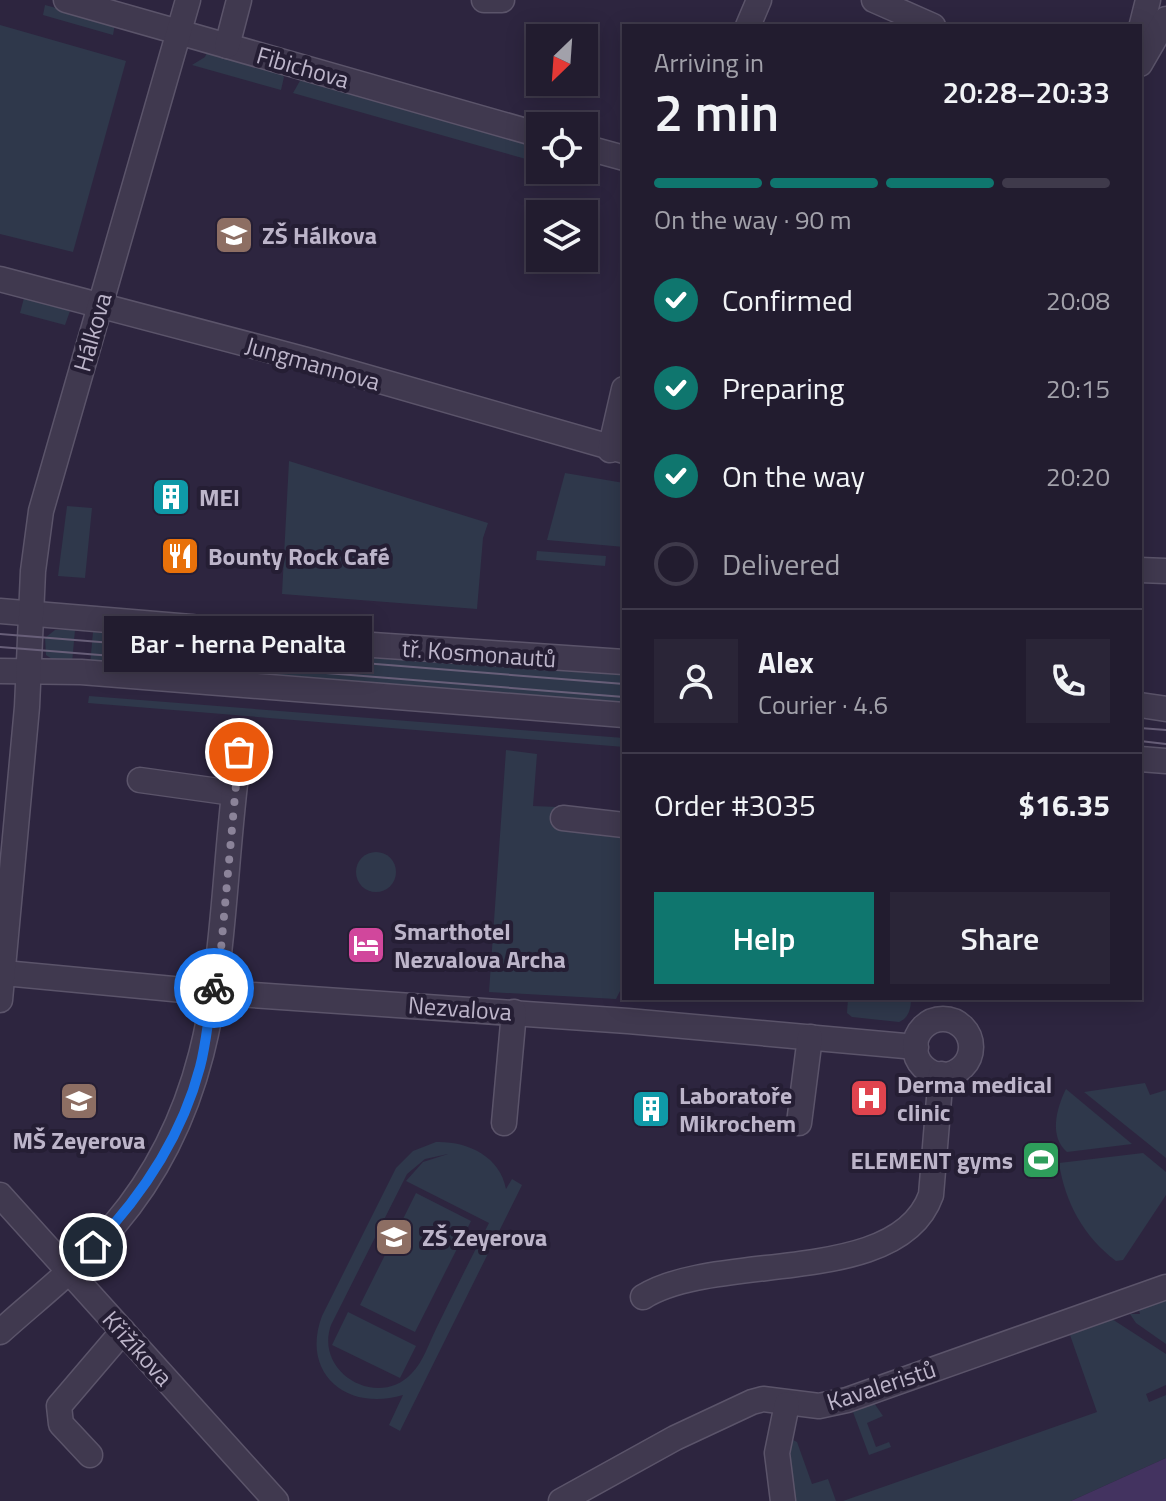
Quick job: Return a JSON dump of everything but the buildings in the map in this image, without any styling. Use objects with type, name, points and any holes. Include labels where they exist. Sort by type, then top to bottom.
[{"type":"street","name":"Fibichova","points":[[66,0],[526,131]]},
{"type":"street","name":"Hálkova","points":[[0,1000],[4,973],[6,870],[28,670],[41,511],[188,0]]},
{"type":"street","points":[[227,46],[239,0]]},
{"type":"street","points":[[484,0],[502,0]]},
{"type":"street","points":[[749,24],[759,0]]},
{"type":"street","points":[[874,0],[928,24]]},
{"type":"street","points":[[1142,24],[1148,0]]},
{"type":"street","points":[[1142,61],[1166,19]]},
{"type":"street","points":[[598,151],[622,157]]},
{"type":"street","name":"Jungmannova","points":[[0,279],[307,360],[617,451]]},
{"type":"street","points":[[617,451],[622,407]]},
{"type":"street","points":[[1142,570],[1166,571]]},
{"type":"street","name":"tř. Kosmonautů","points":[[0,611],[299,640],[622,662]]},
{"type":"street","name":"tř. Kosmonautů","points":[[0,671],[28,670],[622,715]]},
{"type":"street","points":[[1142,705],[1166,709]]},
{"type":"street","points":[[0,1332],[115,1225],[146,1184],[170,1142],[201,1064],[220,960],[239,752]]},
{"type":"street","points":[[1142,759],[1166,761]]},
{"type":"street","points":[[140,780],[233,793]]},
{"type":"street","points":[[563,818],[622,825]]},
{"type":"street","name":"Nezvalova","points":[[4,973],[213,992],[514,1012],[629,1009],[810,1037],[916,1047]]},
{"type":"street","points":[[948,1009],[967,1032],[971,1050],[963,1067],[941,1074],[921,1064],[916,1047],[927,1024],[948,1009]]},
{"type":"street","points":[[504,1123],[514,1012]]},
{"type":"street","points":[[799,1123],[810,1037]]},
{"type":"street","points":[[643,1297],[658,1287],[681,1280],[823,1259],[886,1244],[900,1236],[924,1215],[931,1195],[941,1074]]},
{"type":"street","name":"Křižíkova","points":[[0,1195],[276,1501]]},
{"type":"street","name":"Kavaleristů","points":[[561,1501],[675,1438],[752,1402],[763,1399],[819,1406],[847,1400],[1166,1287]]},
{"type":"street","points":[[90,1455],[61,1424],[59,1406],[123,1331]]},
{"type":"street","points":[[783,1501],[777,1453],[787,1404]]},
{"type":"shaded area","points":[[45,5],[115,24],[113,35],[43,15]]},
{"type":"shaded area","points":[[0,25],[126,61],[73,252],[0,234]]},
{"type":"shaded area","points":[[208,50],[277,70],[284,77],[281,90],[192,65],[205,57]]},
{"type":"shaded area","points":[[301,79],[526,141],[526,159],[293,93]]},
{"type":"shaded area","points":[[24,298],[70,311],[65,325],[20,313]]},
{"type":"shaded area","points":[[289,461],[488,523],[483,538],[477,609],[282,594]]},
{"type":"shaded area","points":[[565,473],[622,483],[622,547],[547,540]]},
{"type":"shaded area","points":[[67,506],[92,508],[85,578],[58,576]]},
{"type":"shaded area","points":[[537,551],[606,556],[605,566],[536,560]]},
{"type":"shaded area","points":[[55,630],[75,630],[72,663],[55,661],[46,655],[45,638]]},
{"type":"shaded area","points":[[93,632],[622,674],[622,707],[90,665]]},
{"type":"shaded area","points":[[89,696],[622,738],[622,747],[88,703]]},
{"type":"shaded area","points":[[506,750],[537,754],[533,806],[558,807],[556,822],[622,835],[622,987],[616,999],[489,992]]},
{"type":"shaded area","points":[[376,852],[390,858],[396,872],[390,886],[376,892],[362,886],[356,872],[362,858]]},
{"type":"shaded area","points":[[848,1000],[911,1000],[907,1015],[899,1022],[852,1017],[847,1013]]},
{"type":"shaded area","points":[[1145,1083],[1150,1095],[1166,1090],[1166,1158],[1084,1092]]},
{"type":"shaded area","points":[[1066,1089],[1132,1144],[1067,1152],[1061,1146],[1056,1131],[1059,1105]]},
{"type":"shaded area","points":[[436,1142],[459,1144],[489,1159],[503,1177],[506,1189],[512,1179],[522,1185],[400,1431],[389,1425],[403,1395],[383,1399],[347,1393],[323,1371],[317,1337],[322,1316],[396,1168],[413,1151]],"holes":[[[448,1154],[423,1162],[406,1181],[489,1223],[416,1369],[398,1384],[383,1388],[367,1387],[352,1381],[340,1371],[332,1358],[328,1342],[331,1325],[407,1174],[425,1159]]]},
{"type":"shaded area","points":[[1143,1153],[1166,1172],[1166,1195],[1123,1260],[1116,1261],[1094,1241],[1078,1218],[1066,1192],[1059,1163]]},
{"type":"shaded area","points":[[416,1193],[471,1221],[415,1332],[360,1305]]},
{"type":"shaded area","points":[[1166,1300],[1166,1344],[1136,1323],[1130,1314],[1140,1314],[1139,1310]]},
{"type":"shaded area","points":[[348,1312],[416,1346],[400,1378],[332,1345]]},
{"type":"shaded area","points":[[1112,1319],[1166,1354],[1166,1385],[1146,1394],[1149,1402],[1166,1395],[1166,1458],[1071,1501],[843,1501],[1097,1412],[1070,1335]]},
{"type":"shaded area","points":[[874,1403],[883,1416],[867,1423],[876,1447],[889,1442],[891,1447],[869,1455],[853,1412]]},
{"type":"shaded area","points":[[791,1439],[797,1442],[812,1484],[828,1479],[836,1501],[789,1501],[784,1448]]},
{"type":"shaded area","points":[[1166,1458],[1166,1501],[1071,1501]]},
{"type":"tram line","points":[[0,634],[622,684]]},
{"type":"tram line","points":[[0,647],[622,697]]},
{"type":"tram line","points":[[1142,728],[1166,730]]},
{"type":"tram line","points":[[1142,741],[1166,744]]},
{"type":"way so far","points":[[214,988],[220,960],[239,752]]},
{"type":"place","name":"ZŠ Hálkova","points":[[234,235]]},
{"type":"place","name":"MEI","points":[[171,497]]},
{"type":"place","name":"Bounty Rock Café","points":[[180,556]]},
{"type":"place","name":"Bar - herna Penalta","points":[[239,752]]},
{"type":"place","name":"Smarthotel Nezvalova Archa","points":[[366,945]]},
{"type":"place","name":"Derma medical clinic","points":[[869,1098]]},
{"type":"place","name":"MŠ Zeyerova","points":[[79,1101]]},
{"type":"place","name":"Laboratoře Mikrochem","points":[[651,1109]]},
{"type":"place","name":"ELEMENT gyms","points":[[1041,1160]]},
{"type":"place","name":"ZŠ Zeyerova","points":[[394,1237]]},
{"type":"route","points":[[93,1247],[115,1225],[146,1184],[185,1111],[201,1064],[214,988]]}]
